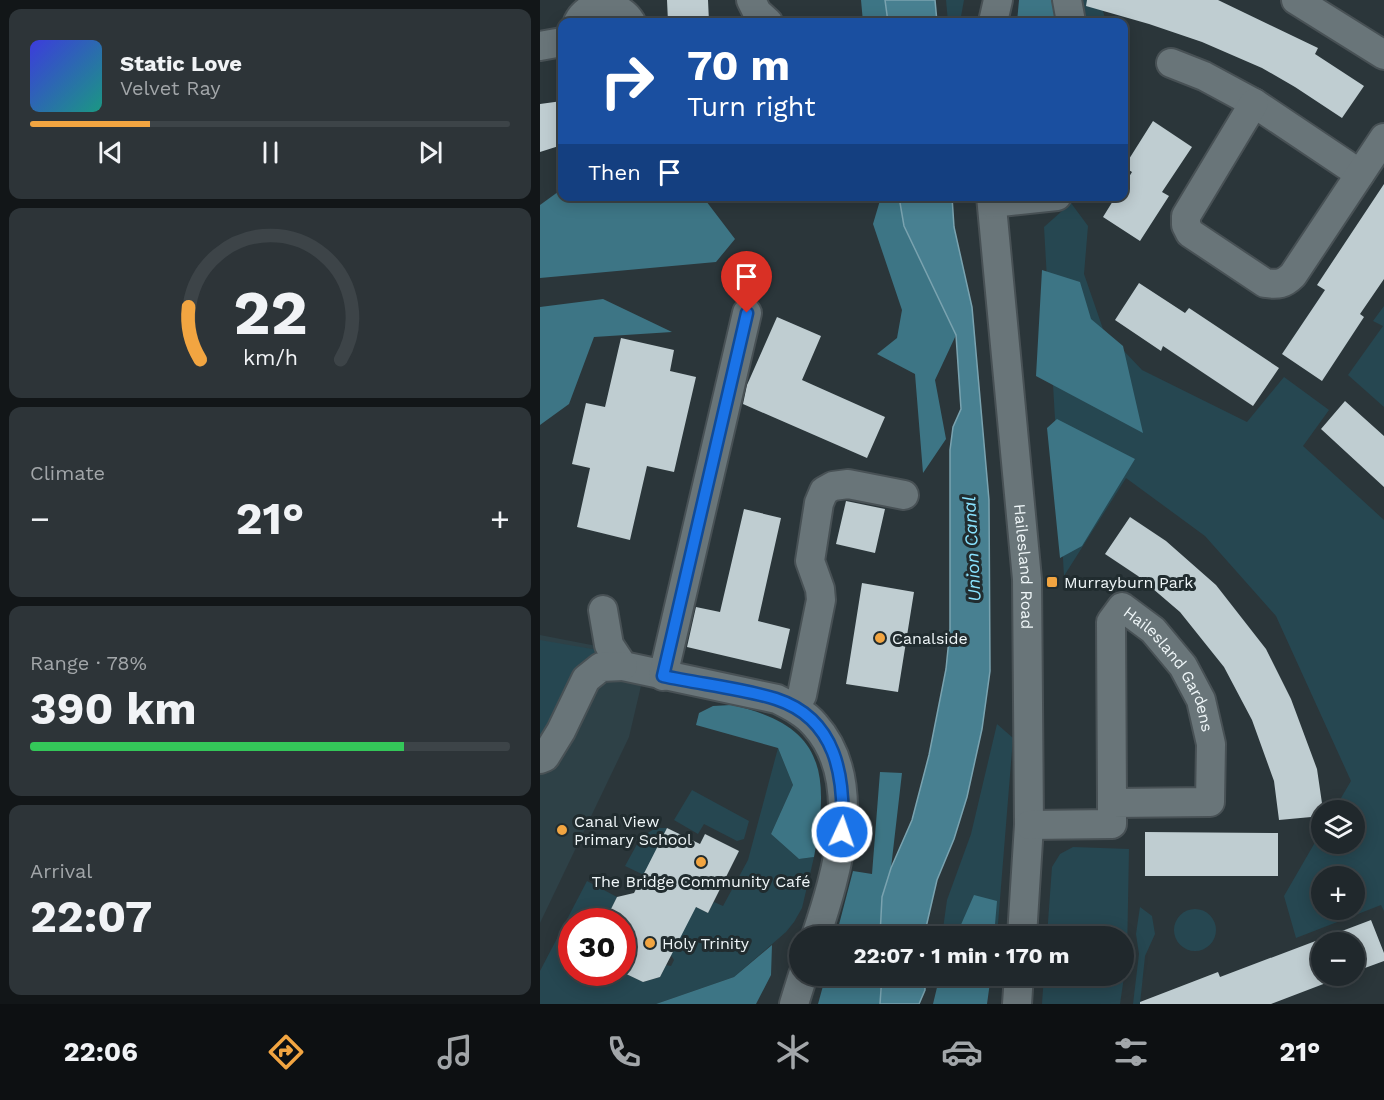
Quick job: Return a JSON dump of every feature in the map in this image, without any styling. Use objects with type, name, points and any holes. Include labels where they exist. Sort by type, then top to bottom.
[{"type":"street","points":[[751,0],[757,12],[764,18]]},
{"type":"street","points":[[994,18],[998,0]]},
{"type":"street","points":[[1067,0],[1070,18]]},
{"type":"street","points":[[1296,0],[1384,55]]},
{"type":"street","points":[[580,18],[589,10],[600,6],[612,6],[627,18]]},
{"type":"street","points":[[540,46],[558,43]]},
{"type":"street","points":[[1171,63],[1204,76],[1254,103],[1360,174]]},
{"type":"street","points":[[1254,103],[1186,216],[1186,225],[1190,233],[1265,283],[1275,285],[1286,282],[1293,275],[1384,138]]},
{"type":"street","name":"Hailesland Road","points":[[992,201],[1027,579],[1029,825],[1023,926]]},
{"type":"street","points":[[663,676],[747,313]]},
{"type":"street","points":[[795,708],[802,695],[821,600],[810,561],[819,503],[824,491],[833,486],[848,484],[904,495]]},
{"type":"street","name":"Hailesland Gardens","points":[[1029,825],[1113,824],[1112,803],[1111,622],[1122,607],[1153,630],[1183,666],[1201,700],[1211,744],[1210,802],[1112,803]]},
{"type":"street","points":[[603,610],[609,645],[623,666]]},
{"type":"street","points":[[540,759],[545,757],[561,730],[585,679],[601,668],[623,666],[777,699],[795,708],[816,725],[830,746],[836,760],[843,791],[842,832],[836,865],[819,926]]},
{"type":"street","points":[[794,1004],[800,986]]},
{"type":"street","points":[[1017,1004],[1018,986]]},
{"type":"shaded area","points":[[861,0],[885,0],[887,18],[863,18]]},
{"type":"shaded area","points":[[946,0],[964,0],[961,18],[948,18]]},
{"type":"shaded area","points":[[1019,0],[1057,0],[1059,18],[1017,18]]},
{"type":"shaded area","points":[[1081,0],[1100,0],[1105,18],[1084,18]]},
{"type":"shaded area","points":[[558,192],[558,201],[706,201],[735,239],[716,262],[540,278],[540,205]]},
{"type":"shaded area","points":[[880,201],[900,201],[904,226],[956,335],[935,380],[946,439],[923,473],[915,374],[877,354],[897,338],[902,310],[873,224]]},
{"type":"shaded area","points":[[1071,203],[1088,226],[1084,274],[1103,329],[1142,370],[1247,422],[1284,377],[1329,410],[1303,446],[1384,520],[1384,911],[1381,905],[1365,911],[1365,866],[1311,866],[1311,920],[1342,920],[1296,938],[1284,896],[1311,849],[1311,854],[1365,854],[1365,800],[1340,800],[1351,781],[1276,616],[1205,536],[1126,478],[1064,576],[1044,227]]},
{"type":"shaded area","points":[[1042,270],[1080,282],[1091,319],[1123,346],[1143,433],[1036,376]]},
{"type":"shaded area","points":[[603,299],[672,332],[594,337],[569,404],[540,425],[540,307]]},
{"type":"shaded area","points":[[1384,306],[1384,407],[1348,375],[1383,326],[1373,321]]},
{"type":"shaded area","points":[[1057,419],[1135,459],[1082,546],[1060,558],[1047,428]]},
{"type":"shaded area","name":"Canal View Primary School","points":[[540,635],[648,656],[629,737],[540,923]]},
{"type":"shaded area","points":[[540,640],[604,651],[540,742]]},
{"type":"shaded area","points":[[731,705],[762,714],[786,725],[803,740],[814,757],[820,777],[821,801],[814,857],[799,859],[771,834],[793,785],[778,748],[696,725],[699,713],[713,706]]},
{"type":"shaded area","points":[[997,724],[1013,738],[998,926],[943,926],[947,900],[971,834]]},
{"type":"shaded area","points":[[778,748],[793,785],[771,834],[799,859],[814,857],[802,908],[786,932],[734,977],[656,1004],[540,1004],[540,971],[558,937],[558,986],[636,986],[636,978],[643,982],[660,977],[666,965],[671,966],[674,960],[671,955],[674,896],[708,913],[714,902],[723,906],[748,860]]},
{"type":"shaded area","points":[[880,772],[902,773],[891,868],[882,897],[881,926],[839,926],[853,871],[872,874]]},
{"type":"shaded area","points":[[692,790],[749,821],[744,839],[737,841],[704,824],[698,834],[674,820]]},
{"type":"shaded area","points":[[656,828],[667,828],[644,875],[625,866],[641,837]]},
{"type":"shaded area","points":[[1073,847],[1129,849],[1128,926],[1048,926],[1052,867],[1060,854]]},
{"type":"shaded area","points":[[587,881],[617,897],[612,908],[573,908]]},
{"type":"shaded area","points":[[974,895],[997,901],[995,926],[960,926]]},
{"type":"shaded area","points":[[1140,907],[1152,916],[1155,934],[1145,956],[1140,1004],[1133,1004],[1139,954],[1136,934]]},
{"type":"shaded area","points":[[1195,909],[1203,910],[1210,915],[1215,922],[1215,938],[1210,945],[1203,950],[1195,951],[1187,950],[1180,945],[1175,938],[1174,930],[1175,922],[1180,915],[1187,910]]},
{"type":"shaded area","points":[[772,945],[771,975],[756,1004],[656,1004],[734,977]]},
{"type":"shaded area","points":[[823,986],[881,986],[880,1004],[818,1004]]},
{"type":"shaded area","points":[[937,986],[989,986],[987,1004],[933,1004]]},
{"type":"shaded area","points":[[1043,986],[1123,986],[1120,1004],[1042,1004]]},
{"type":"water","points":[[885,0],[935,0],[937,18],[887,18]]},
{"type":"water","name":"Union Canal","points":[[900,201],[952,201],[954,227],[972,307],[989,500],[990,671],[982,729],[967,797],[954,839],[937,880],[926,926],[881,926],[882,897],[891,868],[912,820],[929,755],[946,669],[950,629],[950,450],[953,427],[961,409],[956,335],[904,226]]},
{"type":"water","points":[[881,986],[925,986],[919,1004],[880,1004]]},
{"type":"building","points":[[667,0],[708,0],[709,18],[668,18]]},
{"type":"building","points":[[1087,0],[1218,0],[1318,48],[1315,54],[1364,86],[1342,118],[1262,68],[1202,42],[1086,6]]},
{"type":"building","points":[[558,102],[558,146],[540,152],[540,104]]},
{"type":"building","points":[[1153,121],[1192,147],[1162,192],[1169,196],[1140,241],[1103,217],[1113,201],[1128,201],[1128,178],[1132,172],[1128,170],[1128,161]]},
{"type":"building","points":[[1384,184],[1384,279],[1360,314],[1364,317],[1322,381],[1282,354],[1325,290],[1317,285]]},
{"type":"building","points":[[1139,283],[1185,313],[1189,308],[1279,368],[1253,406],[1163,346],[1161,351],[1115,320]]},
{"type":"building","points":[[777,317],[821,336],[802,380],[885,417],[867,458],[743,404],[747,385]]},
{"type":"building","points":[[621,338],[674,350],[670,371],[696,377],[674,472],[647,466],[630,540],[577,527],[590,468],[572,464],[586,403],[605,407]]},
{"type":"building","points":[[1345,401],[1384,436],[1384,487],[1321,429]]},
{"type":"building","points":[[846,501],[885,509],[875,553],[836,544]]},
{"type":"building","points":[[744,509],[781,518],[758,621],[790,629],[781,669],[687,647],[696,607],[720,612]]},
{"type":"building","points":[[1130,517],[1166,541],[1216,585],[1266,649],[1291,699],[1317,769],[1322,800],[1311,800],[1311,817],[1279,820],[1274,781],[1252,720],[1224,667],[1180,612],[1138,576],[1105,554]]},
{"type":"building","name":"Canalside","points":[[862,583],[914,592],[898,692],[846,684]]},
{"type":"building","points":[[667,828],[700,844],[705,834],[739,851],[708,913],[696,907],[660,977],[643,982],[636,979],[636,908],[612,908],[617,897],[634,893]]},
{"type":"building","points":[[1145,832],[1278,833],[1278,876],[1145,876]]},
{"type":"building","points":[[1371,920],[1384,953],[1384,961],[1365,968],[1365,932],[1339,932]]},
{"type":"building","points":[[1311,943],[1311,986],[1318,986],[1271,1004],[1140,1004],[1140,1002],[1218,972],[1220,977]]},
{"type":"place","name":"Murrayburn Park","points":[[1052,582]]},
{"type":"place","name":"Canalside","points":[[880,638]]},
{"type":"place","name":"Canal View Primary School","points":[[562,830]]},
{"type":"place","name":"The Bridge Community Café","points":[[701,862]]},
{"type":"place","name":"Holy Trinity","points":[[650,943]]},
{"type":"route","points":[[747,313],[663,676],[777,699],[795,708],[816,725],[830,746],[841,778],[842,832]]}]
